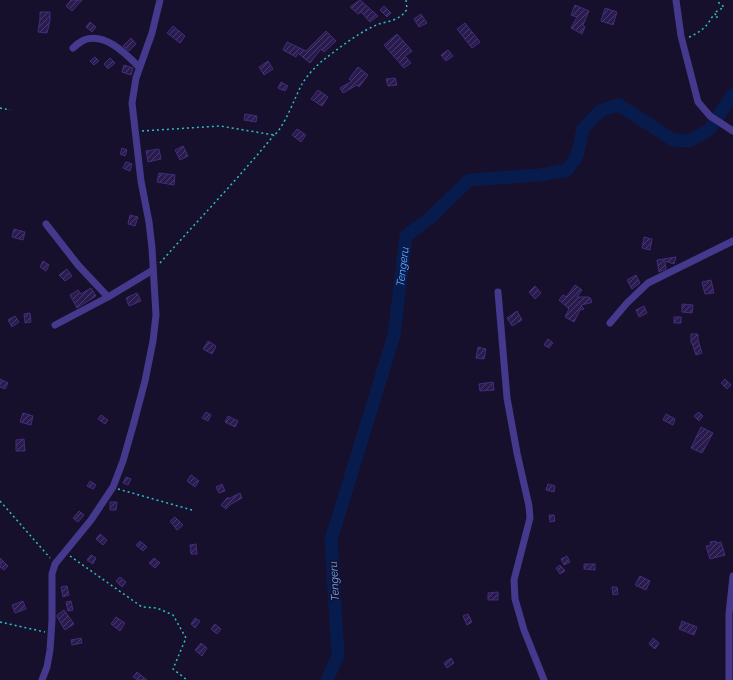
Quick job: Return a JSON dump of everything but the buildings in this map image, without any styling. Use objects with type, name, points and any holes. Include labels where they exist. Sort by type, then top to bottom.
[{"type":"street","points":[[42,680],[47,667],[51,634],[52,574],[55,564],[92,520],[113,487],[123,461],[133,426],[145,381],[153,342],[156,315],[149,222],[141,181],[134,131],[132,103],[133,89],[139,67],[152,33],[160,0]]},
{"type":"street","points":[[676,0],[681,36],[698,102],[710,116],[733,131]]},
{"type":"street","points":[[73,48],[84,40],[103,40],[122,50],[139,67]]},
{"type":"street","points":[[46,224],[78,265],[108,297]]},
{"type":"street","points":[[610,323],[627,303],[648,283],[733,241]]},
{"type":"street","points":[[55,325],[108,297],[153,270]]},
{"type":"street","points":[[498,292],[507,398],[529,506],[530,518],[514,580],[515,599],[522,625],[544,680]]},
{"type":"street","points":[[729,680],[729,614],[733,576]]},
{"type":"path","points":[[153,270],[252,162],[274,134],[279,131],[295,98],[311,72],[361,33],[377,25],[400,18],[407,9],[406,0]]},
{"type":"path","points":[[681,36],[689,37],[699,32],[709,23],[712,17],[718,17],[714,13],[724,7],[718,0]]},
{"type":"path","points":[[0,108],[10,110]]},
{"type":"path","points":[[134,131],[220,126],[274,134]]},
{"type":"path","points":[[113,487],[158,502],[192,510]]},
{"type":"path","points":[[0,501],[55,564]]},
{"type":"path","points":[[65,552],[142,607],[157,608],[173,615],[186,638],[173,669],[187,680]]},
{"type":"path","points":[[0,622],[51,634]]},
{"type":"waterway","name":"Tengeru","points":[[327,680],[338,655],[331,540],[394,335],[406,236],[431,217],[469,180],[540,175],[567,170],[577,156],[583,129],[600,111],[619,105],[673,140],[689,141],[709,130],[733,94]]}]
